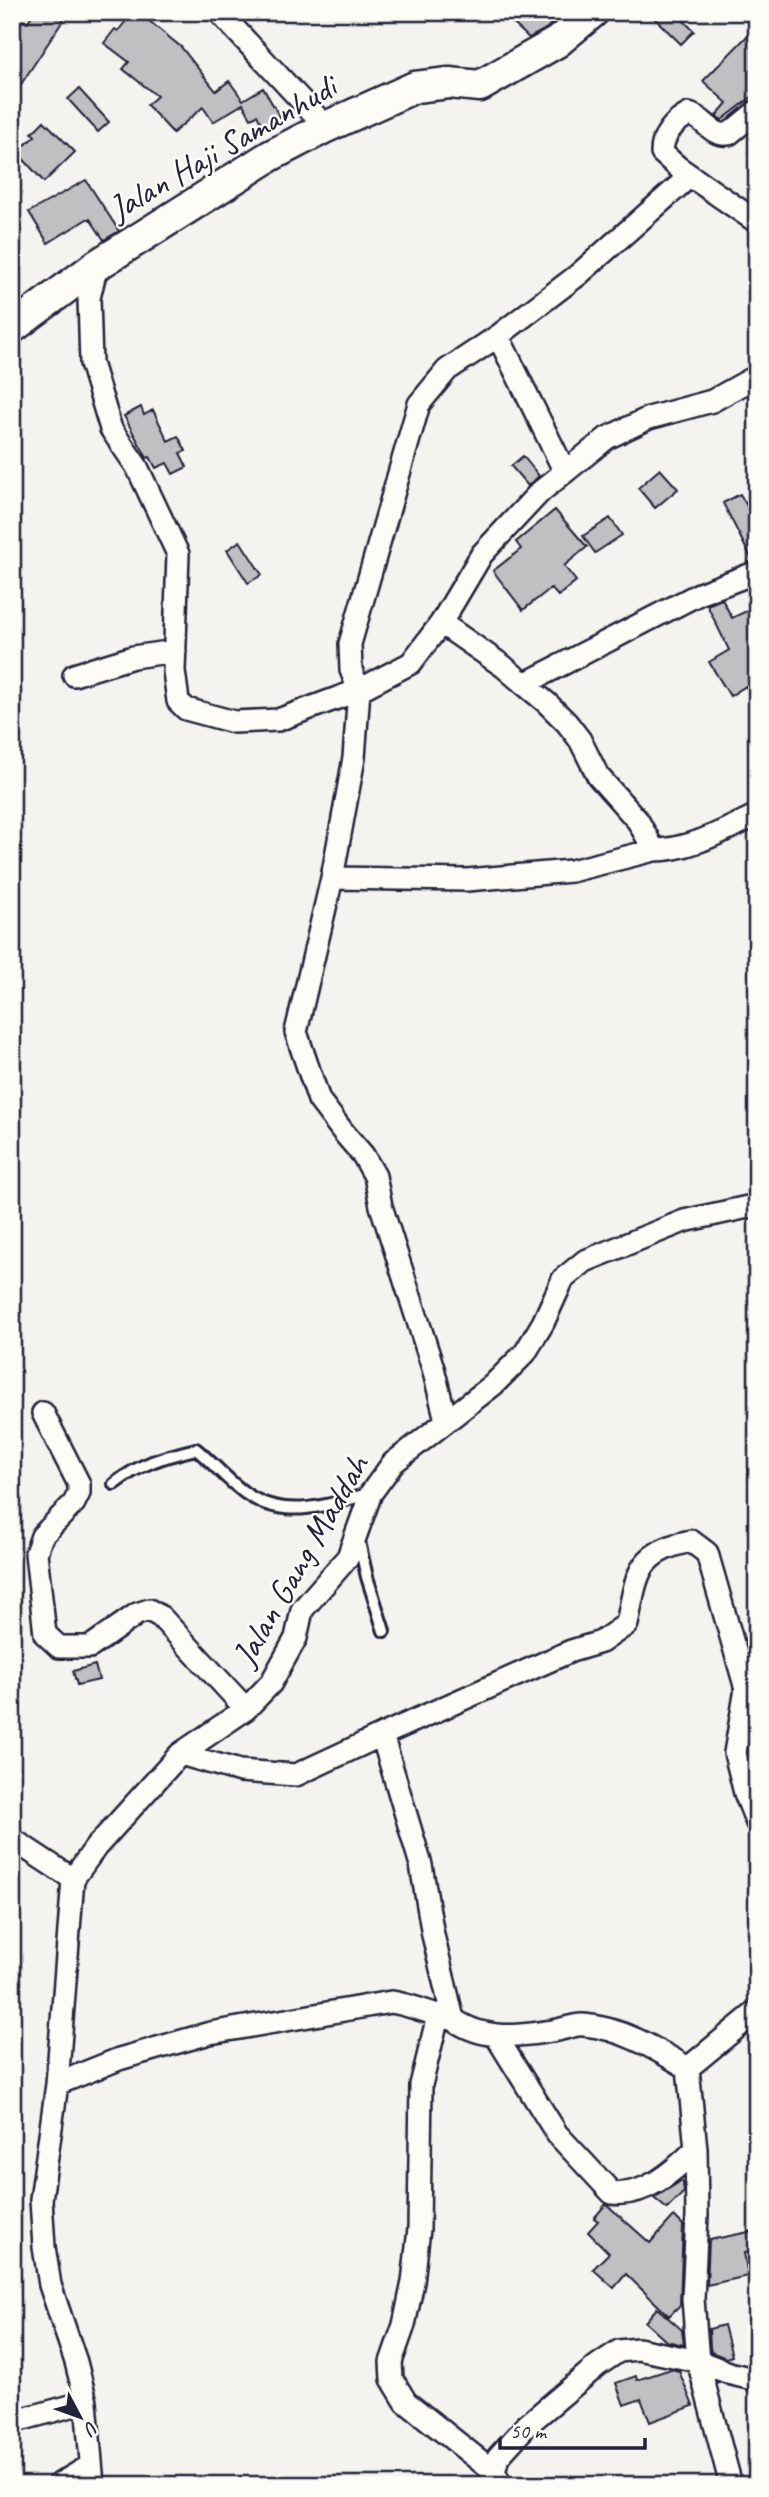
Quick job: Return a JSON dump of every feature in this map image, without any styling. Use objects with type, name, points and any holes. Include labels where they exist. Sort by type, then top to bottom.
[{"type":"street","points":[[219,12],[326,127]]},
{"type":"street","name":"Jalan Haji Samanhudi","points":[[12,328],[97,265],[270,156],[326,127],[415,88],[449,83],[481,86],[557,42],[593,12]]},
{"type":"street","points":[[757,111],[725,135],[715,132],[689,114],[674,124],[664,137],[662,153],[690,176],[757,222]]},
{"type":"street","points":[[446,1420],[433,1368],[380,1206],[376,1176],[363,1155],[319,1100],[296,1032],[332,878],[354,758],[359,690],[351,670],[350,644],[419,404],[447,370],[498,336],[578,275],[690,176]]},
{"type":"street","points":[[97,265],[89,298],[90,363],[111,429],[137,467],[178,554],[174,671],[178,701],[187,709],[234,722],[278,720],[359,690],[411,663],[442,623],[482,554],[540,492],[565,471],[607,438],[649,418],[712,401],[757,376]]},
{"type":"street","points":[[498,336],[565,471]]},
{"type":"street","points":[[524,684],[699,594],[757,572]]},
{"type":"street","points":[[442,623],[503,666],[548,703],[567,723],[580,740],[598,776],[638,821],[654,850]]},
{"type":"street","points":[[74,675],[133,657],[175,651]]},
{"type":"street","points":[[332,878],[467,880],[571,871],[654,850],[671,850],[757,815]]},
{"type":"street","name":"Jalan Gang Maddah","points":[[73,1879],[96,1847],[180,1754],[246,1709],[271,1684],[296,1638],[302,1610],[348,1557],[370,1493],[393,1462],[493,1385],[525,1353],[543,1323],[563,1279],[585,1261],[684,1222],[757,1205]]},
{"type":"street","points":[[43,1413],[79,1484],[79,1493],[74,1503],[42,1536],[36,1553],[44,1634],[59,1647],[90,1647],[137,1614],[149,1610],[161,1617],[246,1709]]},
{"type":"street","points":[[180,1754],[240,1772],[296,1775],[571,1651],[601,1642],[627,1624],[637,1575],[648,1559],[670,1546],[691,1541],[707,1553],[746,1689],[735,1753],[751,1791],[757,1823]]},
{"type":"street","points":[[382,1735],[421,1865],[446,2017],[421,2085],[419,2229],[404,2325],[391,2362],[392,2379],[406,2402],[498,2478]]},
{"type":"street","points":[[12,1839],[73,1879],[57,2084],[41,2200],[50,2285],[76,2362],[86,2402],[91,2475],[58,2485]]},
{"type":"street","points":[[57,2084],[119,2059],[210,2033],[391,2002],[407,2004],[496,2036],[523,2036],[582,2025],[627,2035],[688,2068]]},
{"type":"street","points":[[688,2068],[757,2011]]},
{"type":"street","points":[[496,2036],[557,2134],[612,2193],[627,2195],[652,2185],[681,2165],[696,2149]]},
{"type":"street","points":[[688,2068],[696,2149],[697,2215],[693,2299],[698,2361],[732,2485]]},
{"type":"street","points":[[498,2478],[498,2457],[527,2425],[619,2351],[638,2349],[698,2361],[757,2380]]},
{"type":"street","points":[[12,2422],[86,2402]]},
{"type":"lane","points":[[114,1484],[128,1473],[155,1459],[196,1449],[245,1493],[274,1508],[302,1509],[370,1493]]},
{"type":"lane","points":[[358,1534],[367,1577],[384,1631]]},
{"type":"building","points":[[34,12],[54,12],[64,19],[12,98],[12,15],[27,23]]},
{"type":"building","points":[[133,12],[138,12],[181,47],[216,91],[229,81],[243,100],[263,88],[280,117],[263,127],[257,115],[251,118],[243,104],[213,122],[203,107],[173,133],[147,105],[157,96],[123,69],[129,62],[104,43]]},
{"type":"building","points":[[501,12],[563,12],[547,28],[529,38]]},
{"type":"building","points":[[648,12],[675,12],[694,31],[681,44]]},
{"type":"building","points":[[757,26],[757,93],[722,120],[716,116],[727,103],[703,81]]},
{"type":"building","points":[[79,89],[109,122],[98,132],[68,99]]},
{"type":"building","points":[[44,121],[75,152],[44,182],[17,152],[35,136],[32,133]]},
{"type":"building","points":[[86,180],[119,231],[104,240],[90,219],[87,219],[48,243],[29,212]]},
{"type":"building","points":[[141,407],[144,415],[153,410],[168,441],[178,436],[186,451],[180,453],[187,467],[173,474],[167,463],[156,468],[150,457],[147,458],[124,416]]},
{"type":"building","points":[[523,456],[539,476],[528,486],[511,466]]},
{"type":"building","points":[[660,469],[678,489],[655,508],[638,488]]},
{"type":"building","points":[[740,494],[757,523],[757,559],[752,560],[723,503]]},
{"type":"building","points":[[555,510],[587,547],[564,566],[576,581],[558,596],[551,588],[523,610],[493,571],[521,549],[516,542]]},
{"type":"building","points":[[610,518],[622,535],[595,553],[583,536]]},
{"type":"building","points":[[240,541],[262,575],[248,583],[227,550]]},
{"type":"building","points":[[722,599],[732,618],[757,606],[757,704],[746,686],[730,696],[709,662],[729,650],[707,605]]},
{"type":"building","points":[[95,1665],[99,1680],[77,1685],[73,1671]]},
{"type":"building","points":[[681,2181],[684,2192],[667,2209],[654,2198]]},
{"type":"building","points":[[606,2204],[650,2243],[674,2216],[683,2225],[680,2305],[669,2316],[626,2274],[614,2288],[593,2269],[609,2253],[588,2232],[598,2221],[594,2218]]},
{"type":"building","points":[[754,2231],[757,2251],[744,2253],[748,2276],[707,2285],[709,2240]]},
{"type":"building","points":[[657,2308],[682,2330],[684,2345],[666,2341],[645,2322]]},
{"type":"building","points":[[724,2325],[732,2356],[726,2358],[711,2352],[710,2347],[709,2329]]},
{"type":"building","points":[[671,2369],[679,2371],[693,2406],[650,2422],[641,2399],[624,2405],[616,2383],[636,2376],[637,2380]]}]
